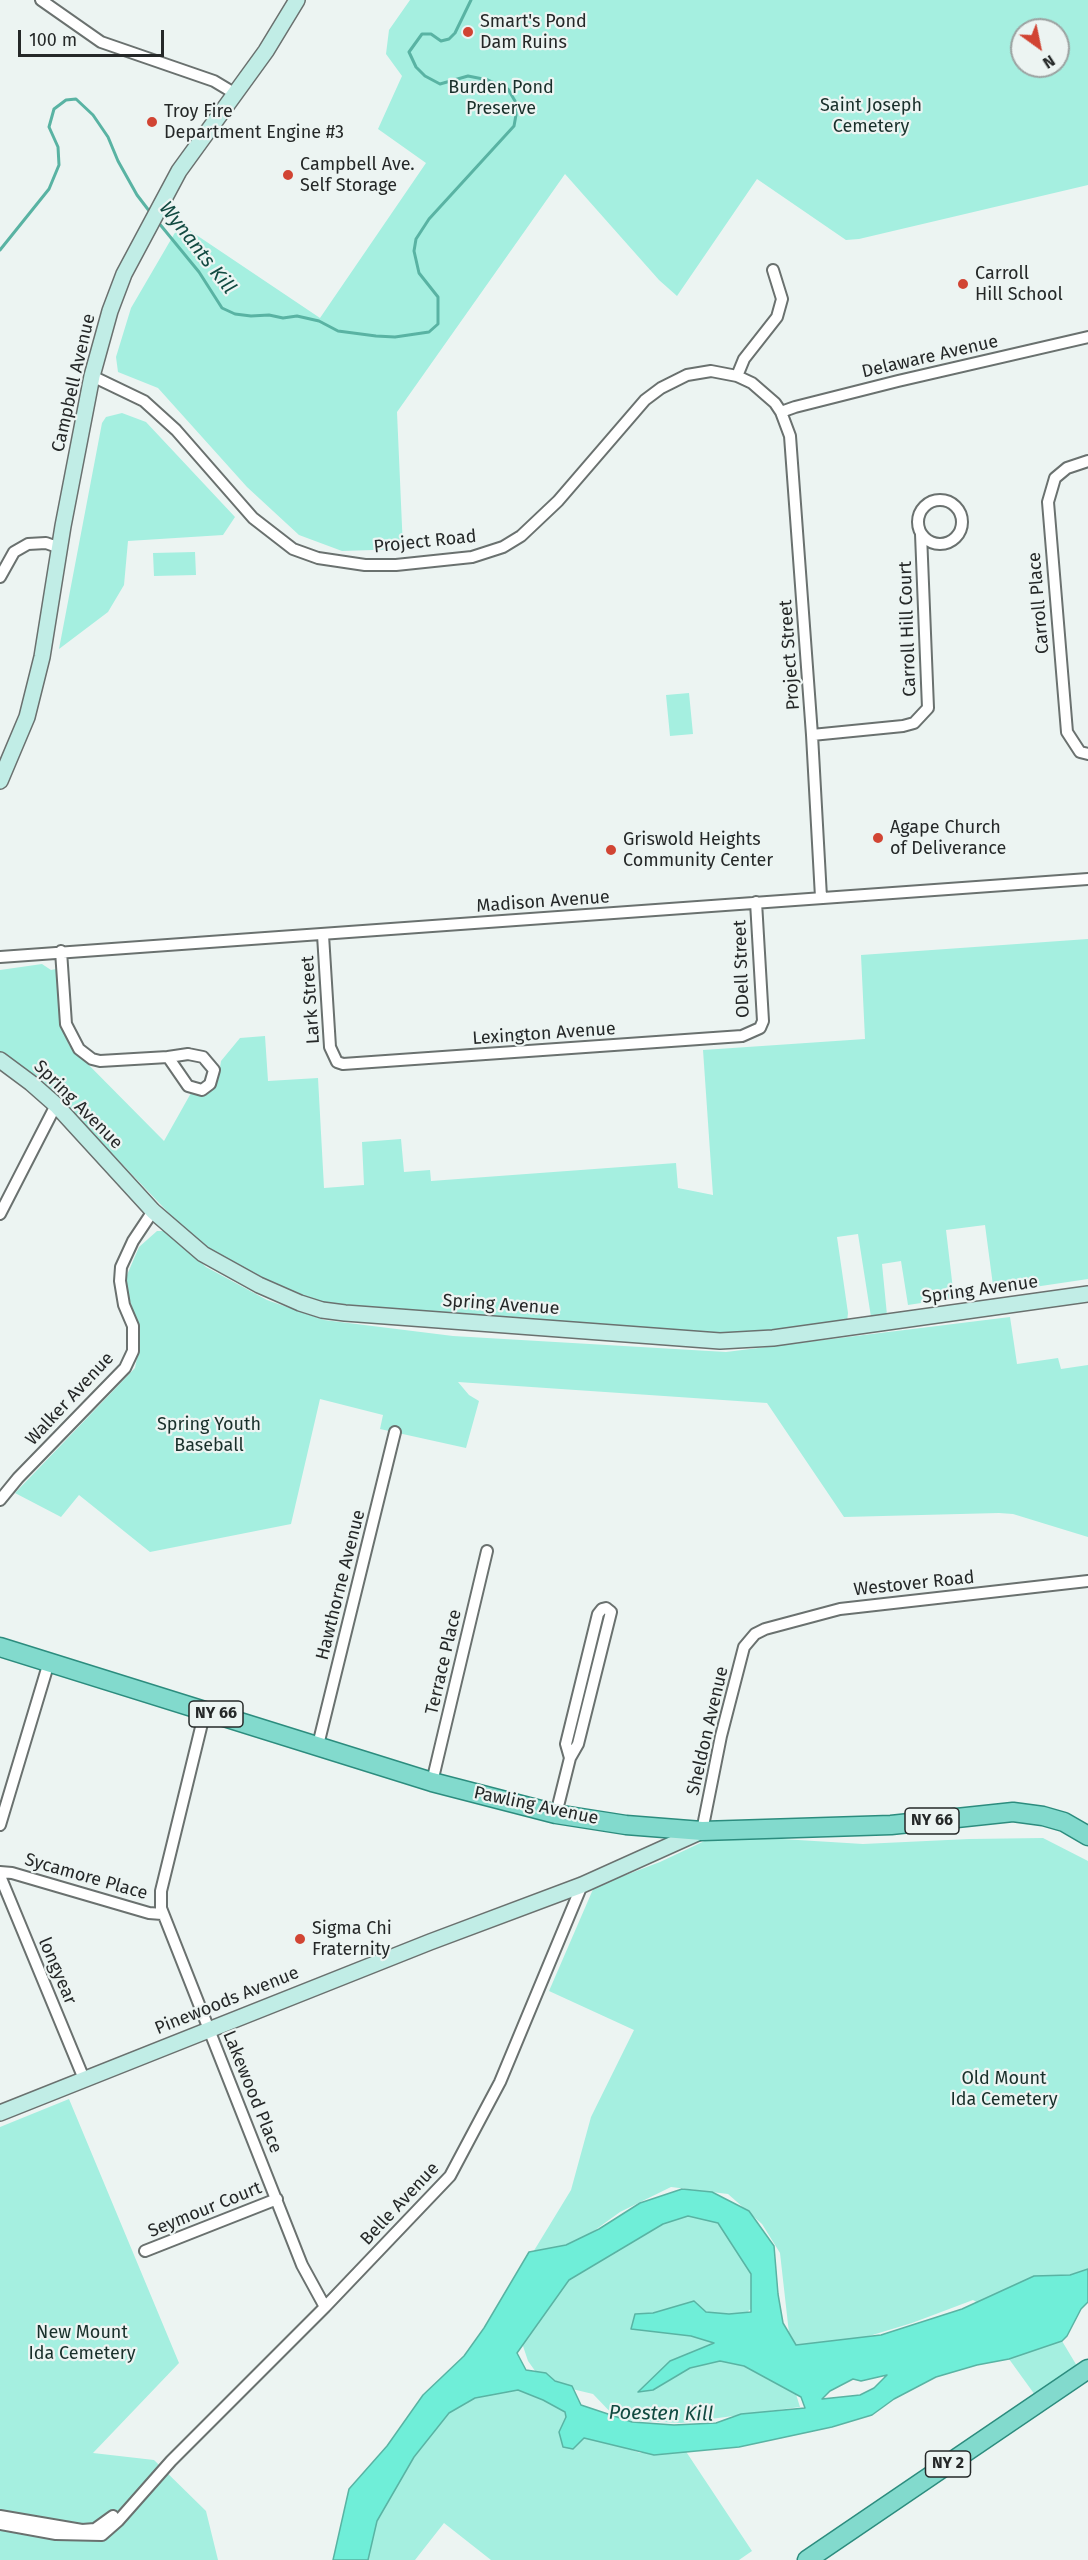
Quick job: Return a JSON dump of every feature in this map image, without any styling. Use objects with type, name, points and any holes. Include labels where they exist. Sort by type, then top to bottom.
[{"type":"main road","name":"Pawling Avenue","points":[[0,1647],[432,1782],[556,1814],[626,1825],[702,1831],[891,1825],[1013,1812],[1043,1816],[1064,1822],[1088,1836]]},
{"type":"main road","name":"NY 2","points":[[807,2560],[1088,2369]]},
{"type":"street","points":[[41,0],[101,42],[214,81],[234,93]]},
{"type":"street","name":"Campbell Avenue","points":[[0,781],[27,717],[42,657],[92,376],[110,311],[124,274],[179,171],[266,51],[297,0]]},
{"type":"street","points":[[737,376],[744,359],[777,317],[782,299],[773,270]]},
{"type":"street","name":"Delaware Avenue","points":[[781,412],[887,383],[1088,337]]},
{"type":"street","name":"Project Road","points":[[92,376],[144,401],[176,430],[253,518],[293,549],[335,562],[380,565],[472,557],[503,547],[521,536],[558,501],[645,400],[675,379],[711,371],[737,376],[752,383],[769,396],[781,412]]},
{"type":"street","name":"Project Street","points":[[781,412],[790,436],[812,735],[821,897]]},
{"type":"street","name":"Carroll Place","points":[[1088,460],[1067,468],[1055,478],[1048,502],[1067,732],[1080,752],[1088,754]]},
{"type":"street","name":"Carroll Hill Court","points":[[812,735],[903,726],[914,723],[928,708],[921,534],[917,519],[923,506],[943,499],[950,502],[960,512],[962,527],[954,539],[947,543],[932,543],[921,534]]},
{"type":"street","points":[[0,577],[14,552],[28,544],[46,543],[60,548]]},
{"type":"street","name":"Madison Avenue","points":[[0,957],[1088,879]]},
{"type":"street","name":"ODell Street","points":[[754,1031],[760,1028],[763,1011],[756,902]]},
{"type":"street","name":"Lark Street","points":[[323,935],[330,1047],[337,1062]]},
{"type":"street","points":[[61,951],[66,1024],[79,1049],[92,1059],[100,1061],[168,1057]]},
{"type":"street","name":"Lexington Avenue","points":[[337,1062],[351,1065],[742,1036],[754,1031]]},
{"type":"street","name":"Spring Avenue","points":[[0,1060],[31,1083],[56,1106],[153,1211],[203,1254],[235,1273],[300,1304],[345,1314],[720,1341],[773,1338],[1088,1294]]},
{"type":"street","points":[[0,1214],[56,1106]]},
{"type":"street","name":"Walker Avenue","points":[[0,1500],[18,1478],[125,1368],[133,1352],[133,1326],[124,1305],[120,1281],[121,1267],[133,1241],[153,1211]]},
{"type":"street","name":"Hawthorne Avenue","points":[[318,1745],[395,1432]]},
{"type":"street","name":"Terrace Place","points":[[432,1782],[487,1551]]},
{"type":"street","name":"Westover Road","points":[[749,1639],[765,1629],[840,1609],[1088,1581]]},
{"type":"street","points":[[556,1814],[570,1758],[578,1744],[611,1612],[606,1608],[598,1614],[566,1744],[570,1758]]},
{"type":"street","name":"Sheldon Avenue","points":[[702,1831],[721,1737],[744,1647],[749,1639]]},
{"type":"street","points":[[0,1825],[49,1662]]},
{"type":"street","name":"Lakewood Place","points":[[205,1711],[161,1891],[162,1914],[210,2029],[302,2265],[325,2307]]},
{"type":"street","name":"Pinewoods Avenue","points":[[0,2113],[582,1885],[702,1831]]},
{"type":"street","name":"Sycamore Place","points":[[0,1874],[12,1873],[150,1913],[162,1914]]},
{"type":"street","name":"longyear","points":[[0,1874],[84,2079]]},
{"type":"street","name":"Belle Avenue","points":[[0,2524],[56,2534],[102,2535],[171,2461],[325,2307],[450,2176],[500,2082],[582,1885]]},
{"type":"street","name":"Seymour Court","points":[[145,2251],[277,2199]]},
{"type":"street","name":"Belle Avenue","points":[[0,2516],[82,2530],[95,2529],[111,2518],[135,2494],[152,2484]]},
{"type":"green space","name":"Burden Pond Preserve","points":[[410,0],[1088,0],[1088,185],[859,239],[846,240],[757,179],[677,296],[659,280],[565,174],[397,412],[403,549],[342,551],[299,535],[247,487],[158,388],[118,372],[116,357],[131,308],[180,224],[320,318],[426,163],[378,129],[402,76],[386,54],[389,30]]},
{"type":"green space","points":[[122,413],[146,422],[235,517],[223,535],[128,541],[124,585],[108,612],[59,649],[102,423],[106,417]]},
{"type":"green space","points":[[195,552],[196,575],[154,576],[153,553]]},
{"type":"green space","points":[[689,693],[693,734],[670,736],[666,695]]},
{"type":"green space","points":[[1088,939],[1088,1279],[994,1293],[985,1225],[946,1230],[954,1298],[908,1305],[901,1261],[882,1264],[887,1315],[871,1317],[858,1234],[837,1237],[848,1313],[847,1322],[802,1328],[723,1336],[331,1306],[293,1295],[245,1272],[205,1247],[183,1228],[40,1078],[0,1052],[0,970],[42,964],[51,970],[56,969],[60,1024],[69,1045],[164,1141],[191,1093],[198,1095],[213,1089],[218,1080],[221,1061],[240,1038],[265,1036],[268,1081],[318,1078],[324,1188],[364,1185],[362,1142],[401,1139],[404,1172],[430,1170],[431,1181],[676,1163],[678,1188],[713,1195],[703,1050],[865,1039],[861,955]]},
{"type":"green space","name":"Spring Youth Baseball","points":[[157,1231],[167,1231],[206,1267],[267,1300],[324,1320],[453,1336],[726,1352],[1010,1317],[1017,1364],[1058,1358],[1061,1369],[1088,1365],[1088,1537],[1013,1514],[844,1517],[767,1403],[458,1382],[469,1395],[479,1401],[466,1448],[380,1429],[383,1415],[320,1399],[291,1524],[150,1552],[79,1495],[61,1517],[15,1493],[135,1368],[139,1348],[136,1319],[124,1282],[139,1247]]},
{"type":"green space","name":"Old Mount Ida Cemetery","points":[[713,1837],[863,1844],[1043,1838],[1088,1861],[1088,2269],[1040,2286],[1034,2276],[978,2303],[973,2300],[912,2323],[846,2343],[791,2351],[780,2253],[762,2224],[728,2194],[671,2187],[620,2212],[562,2254],[502,2303],[571,2190],[591,2117],[634,2030],[549,1991],[594,1887],[660,1862]]},
{"type":"green space","name":"New Mount Ida Cemetery","points":[[69,2099],[179,2363],[93,2453],[154,2460],[206,2511],[218,2560],[0,2560],[0,2127]]},
{"type":"green space","points":[[691,2214],[722,2223],[754,2272],[753,2307],[714,2341],[795,2391],[800,2407],[681,2423],[618,2420],[593,2394],[543,2382],[528,2361],[515,2322],[549,2284],[657,2222]]},
{"type":"green space","points":[[1062,2341],[1077,2366],[1035,2395],[1009,2359]]},
{"type":"green space","points":[[518,2387],[566,2410],[587,2434],[640,2453],[685,2450],[752,2551],[739,2560],[491,2560],[444,2523],[415,2560],[364,2560],[377,2516],[408,2460],[447,2412],[474,2394]]},
{"type":"shaded area","points":[[682,2189],[712,2192],[749,2211],[774,2246],[783,2323],[796,2345],[881,2335],[962,2309],[1034,2276],[1070,2275],[1088,2269],[1088,2302],[1081,2309],[1062,2341],[1009,2359],[977,2365],[936,2377],[894,2399],[872,2415],[832,2427],[739,2447],[654,2455],[584,2438],[573,2449],[563,2447],[559,2432],[566,2417],[565,2412],[543,2400],[518,2390],[475,2398],[449,2413],[414,2457],[377,2521],[368,2560],[333,2560],[349,2489],[387,2446],[423,2395],[464,2356],[484,2328],[529,2252],[566,2245],[599,2229],[640,2203]],"holes":[[[688,2216],[718,2223],[751,2274],[751,2312],[729,2314],[706,2312],[694,2301],[653,2313],[635,2314],[631,2329],[691,2336],[714,2343],[670,2361],[638,2392],[653,2390],[690,2368],[720,2361],[744,2366],[801,2397],[805,2408],[741,2414],[716,2423],[674,2425],[632,2422],[581,2405],[572,2386],[555,2381],[546,2373],[526,2370],[517,2353],[569,2280],[663,2224]],[[887,2375],[874,2388],[860,2395],[822,2399],[830,2391],[853,2379],[861,2381]]]},
{"type":"waterway","name":"Wynants Kill","points":[[158,222],[199,272],[222,308],[235,314],[269,315],[283,318],[297,316],[319,321],[338,331],[376,336],[395,337],[429,332],[438,324],[438,297],[419,273],[414,251],[416,239],[429,219],[514,126],[516,115],[515,101],[508,89],[488,80],[468,76],[440,84],[425,76],[416,67],[409,52],[422,34],[431,34],[441,41],[449,39],[455,33],[471,0]]},
{"type":"waterway","name":"Wynants Kill","points":[[0,250],[49,189],[59,165],[58,147],[49,127],[54,109],[66,100],[76,99],[93,115],[108,137],[137,195],[150,212]]},
{"type":"place","name":"Smart's Pond Dam Ruins","points":[[468,32]]},
{"type":"place","name":"Troy Fire Department Engine #3","points":[[152,122]]},
{"type":"place","name":"Campbell Ave. Self Storage","points":[[288,175]]},
{"type":"place","name":"Carroll Hill School","points":[[963,284]]},
{"type":"place","name":"Agape Church of Deliverance","points":[[878,838]]},
{"type":"place","name":"Griswold Heights Community Center","points":[[611,850]]},
{"type":"place","name":"Sigma Chi Fraternity","points":[[300,1939]]},
{"type":"park label","name":"Saint Joseph Cemetery","points":[[871,116]]},
{"type":"water label","name":"Poesten Kill","points":[[661,2414]]}]
